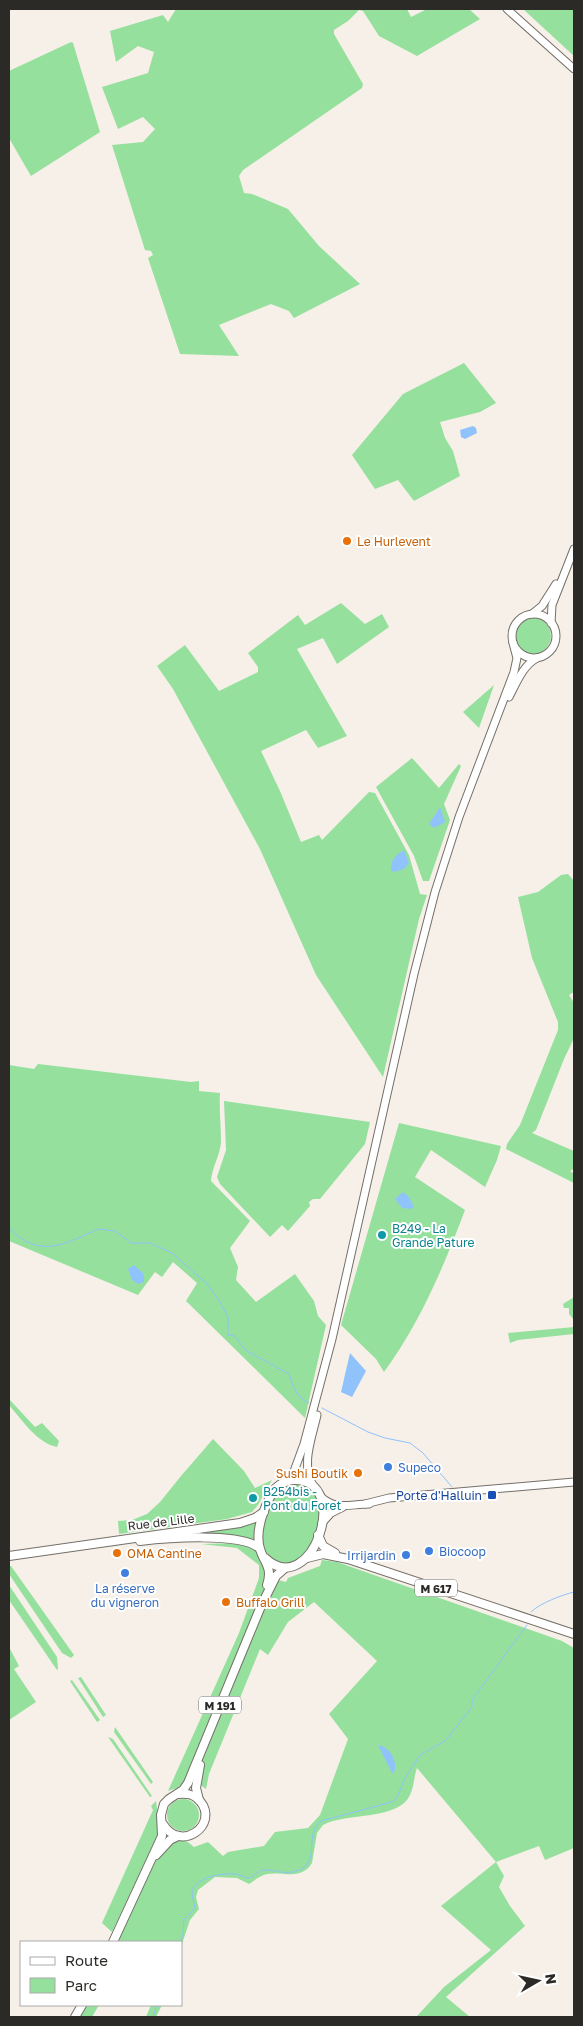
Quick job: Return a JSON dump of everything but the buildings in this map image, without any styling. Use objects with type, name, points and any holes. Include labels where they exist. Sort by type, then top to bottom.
[{"type":"main road","points":[[507,9],[574,69]]},
{"type":"main road","points":[[493,729],[524,670],[530,662],[548,652],[554,643],[555,634],[551,623],[552,605],[574,549]]},
{"type":"main road","points":[[332,1339],[304,1444],[293,1474],[286,1482],[274,1490],[264,1511],[258,1535],[259,1548],[265,1558],[285,1568],[296,1566],[307,1558],[312,1552],[319,1532],[324,1509],[320,1496],[308,1477],[307,1462],[332,1339],[425,929],[456,824],[516,667],[517,658],[512,636],[515,625],[521,618],[537,611],[542,606],[570,560]]},
{"type":"main road","points":[[530,614],[542,616],[551,623]]},
{"type":"main road","points":[[513,643],[524,655],[539,657]]},
{"type":"main road","points":[[286,1482],[300,1481],[314,1487]]},
{"type":"main road","points":[[320,1496],[333,1505],[353,1505],[448,1497],[574,1482]]},
{"type":"main road","points":[[319,1532],[331,1513],[353,1505]]},
{"type":"main road","name":"Rue de Lille","points":[[9,1556],[240,1523],[255,1518],[264,1511]]},
{"type":"main road","name":"M 617","points":[[319,1532],[320,1542],[326,1548],[348,1559]]},
{"type":"main road","name":"Rue de Lille","points":[[59,1549],[77,1550],[135,1542],[186,1538],[243,1541],[253,1543],[259,1548]]},
{"type":"main road","name":"M 617","points":[[307,1558],[323,1554],[348,1559],[574,1634]]},
{"type":"main road","name":"M 191","points":[[261,1606],[269,1578],[265,1558]]},
{"type":"main road","name":"M 191","points":[[178,1794],[188,1783],[261,1606],[276,1576],[285,1568]]},
{"type":"main road","name":"M 191","points":[[199,1800],[196,1785],[206,1741]]},
{"type":"main road","points":[[112,1941],[146,1869],[162,1836],[164,1804],[169,1798],[178,1794],[190,1794],[199,1800],[205,1812],[202,1826],[191,1835],[178,1836],[170,1840],[146,1869]]},
{"type":"main road","points":[[163,1822],[168,1830],[178,1836]]},
{"type":"main road","points":[[75,2017],[81,2006]]},
{"type":"green space","points":[[176,9],[407,9],[411,17],[427,9],[469,9],[480,19],[417,56],[379,36],[363,11],[359,10],[348,21],[334,30],[334,34],[363,84],[362,88],[243,170],[239,176],[244,193],[252,194],[288,209],[319,246],[360,284],[294,318],[289,311],[271,304],[219,325],[239,356],[180,354],[148,258],[153,255],[151,251],[145,250],[112,145],[143,142],[155,129],[143,117],[118,129],[102,87],[148,73],[154,52],[138,46],[116,62],[110,31],[163,15],[168,22]]},
{"type":"green space","points":[[523,9],[574,9],[574,56]]},
{"type":"green space","points":[[71,42],[73,43],[100,132],[31,176],[9,138],[9,71]]},
{"type":"green space","points":[[464,363],[496,403],[480,412],[440,422],[445,438],[453,451],[460,476],[414,501],[398,480],[375,489],[352,455],[403,394]]},
{"type":"green space","points":[[341,603],[365,624],[382,614],[389,627],[337,664],[323,638],[297,649],[347,736],[318,748],[306,730],[261,751],[301,842],[319,835],[322,840],[369,792],[375,793],[409,855],[420,894],[427,895],[419,919],[383,1077],[316,975],[260,849],[173,689],[157,666],[185,645],[219,691],[258,672],[258,667],[248,653],[298,615],[305,625]]},
{"type":"green space","points":[[533,618],[540,619],[546,623],[550,629],[550,643],[546,649],[540,653],[533,654],[526,653],[520,649],[516,643],[515,636],[516,629],[520,623],[526,619]]},
{"type":"green space","points":[[494,685],[479,728],[463,712]]},
{"type":"green space","points":[[412,758],[439,788],[459,764],[461,766],[444,804],[450,820],[429,881],[423,881],[414,856],[376,787]]},
{"type":"green space","points":[[568,874],[574,881],[574,992],[569,995],[574,1003],[574,1038],[536,1130],[532,1133],[574,1151],[574,1169],[570,1171],[574,1174],[574,1183],[506,1149],[507,1144],[520,1125],[558,1030],[558,1022],[532,958],[518,897],[538,892],[561,875]]},
{"type":"green space","points":[[38,1064],[191,1082],[199,1081],[199,1091],[220,1093],[221,1142],[211,1181],[250,1221],[230,1248],[238,1267],[236,1280],[256,1302],[295,1274],[314,1301],[318,1316],[326,1325],[305,1418],[186,1301],[197,1283],[173,1262],[162,1277],[155,1272],[138,1295],[9,1241],[9,1065],[34,1069]]},
{"type":"green space","points":[[224,1101],[370,1122],[365,1144],[320,1199],[313,1199],[309,1202],[310,1206],[288,1231],[282,1225],[270,1237],[220,1184],[217,1177],[226,1150]]},
{"type":"green space","points":[[399,1123],[501,1146],[485,1187],[431,1150],[415,1177],[465,1210],[449,1252],[420,1314],[384,1372],[376,1359],[341,1325]]},
{"type":"green space","points":[[574,1297],[574,1320],[569,1314],[569,1308],[564,1308],[563,1304]]},
{"type":"green space","points":[[574,1327],[574,1334],[518,1340],[510,1343],[508,1333]]},
{"type":"green space","points":[[9,1399],[35,1427],[42,1423],[59,1441],[57,1447],[43,1441],[30,1430],[9,1405]]},
{"type":"green space","points":[[213,1439],[244,1471],[255,1488],[272,1480],[252,1512],[227,1519],[119,1534],[118,1521],[132,1520],[147,1514],[160,1502]]},
{"type":"green space","points":[[294,1483],[307,1488],[316,1495],[320,1505],[320,1516],[318,1528],[313,1539],[300,1560],[282,1564],[265,1553],[262,1547],[262,1531],[266,1513],[276,1492],[284,1486]]},
{"type":"green space","points":[[258,1521],[254,1540],[241,1537],[185,1534],[226,1529]]},
{"type":"green space","points":[[243,1543],[260,1557],[264,1565],[266,1577],[286,1582],[288,1578],[320,1566],[322,1560],[337,1562],[562,1641],[574,1648],[574,1848],[545,1860],[539,1846],[496,1862],[417,1768],[410,1795],[404,1803],[395,1809],[371,1815],[345,1818],[323,1825],[317,1833],[312,1863],[303,1872],[297,1874],[267,1874],[249,1884],[237,1878],[215,1877],[198,1890],[196,1897],[199,1909],[190,1920],[182,1944],[182,1941],[117,1941],[148,1874],[163,1849],[173,1840],[183,1840],[194,1847],[208,1842],[223,1856],[228,1852],[264,1846],[275,1832],[308,1828],[320,1815],[348,1739],[329,1714],[377,1661],[314,1602],[288,1622],[268,1655],[260,1649],[209,1774],[206,1789],[188,1779],[177,1788],[168,1791],[239,1633],[259,1578],[259,1565],[237,1548],[201,1544]]},
{"type":"green space","points":[[9,1566],[11,1566],[74,1655],[71,1658],[62,1653],[9,1574]]},
{"type":"green space","points":[[9,1585],[57,1657],[57,1670],[9,1600]]},
{"type":"green space","points":[[9,1647],[19,1666],[14,1669],[36,1702],[9,1720]]},
{"type":"green space","points":[[81,1677],[106,1715],[103,1717],[78,1678]]},
{"type":"green space","points":[[72,1680],[100,1720],[97,1722],[70,1681]]},
{"type":"green space","points":[[115,1727],[153,1782],[151,1784],[114,1732]]},
{"type":"green space","points":[[108,1737],[113,1739],[152,1796],[150,1797]]},
{"type":"green space","points":[[183,1799],[194,1804],[199,1815],[194,1826],[183,1831],[172,1826],[167,1815],[172,1804]]},
{"type":"green space","points":[[156,1801],[160,1831],[112,1932],[102,1923],[153,1810],[151,1806]]},
{"type":"green space","points":[[496,1862],[504,1876],[499,1887],[525,1926],[446,1997],[470,2017],[416,2017],[444,1987],[491,1950],[441,1906]]},
{"type":"green space","points":[[86,2006],[98,2006],[92,2017],[80,2017]]},
{"type":"green space","points":[[151,2006],[162,2006],[156,2017],[146,2017]]},
{"type":"water","points":[[473,426],[476,428],[477,433],[465,439],[461,437],[460,430]]},
{"type":"water","points":[[440,807],[445,822],[434,828],[429,824]]},
{"type":"water","points":[[404,850],[409,863],[404,869],[394,872],[391,870],[393,861]]},
{"type":"water","points":[[403,1192],[409,1197],[414,1207],[411,1209],[402,1208],[395,1199]]},
{"type":"water","points":[[134,1265],[144,1274],[144,1282],[138,1284],[132,1280],[128,1269]]},
{"type":"water","points":[[350,1353],[366,1371],[352,1397],[341,1392]]},
{"type":"water","points":[[378,1745],[382,1746],[392,1755],[395,1764],[394,1773],[392,1773]]},
{"type":"waterway","points":[[9,1228],[21,1238],[32,1244],[42,1246],[63,1244],[99,1229],[115,1231],[131,1243],[150,1243],[172,1253],[207,1284],[218,1299],[228,1317],[228,1335],[235,1336],[245,1350],[289,1374],[298,1395],[309,1403]]},
{"type":"waterway","points":[[322,1408],[368,1432],[410,1443],[423,1453],[452,1487]]},
{"type":"waterway","points":[[531,1612],[557,1597],[574,1592]]},
{"type":"waterway","points":[[180,1941],[183,1936],[184,1919],[195,1908],[192,1892],[198,1882],[212,1876],[227,1874],[250,1878],[261,1870],[293,1872],[308,1863],[313,1834],[321,1821],[392,1802],[397,1798],[404,1780],[420,1755],[445,1741],[472,1707],[472,1700],[527,1625]]},
{"type":"waterway","points":[[153,2017],[157,2006]]},
{"type":"place","name":"Le Hurlevent","points":[[347,541]]},
{"type":"place","name":"B249 - La Grande Pature","points":[[382,1235]]},
{"type":"place","name":"Supeco","points":[[388,1467]]},
{"type":"place","name":"Sushi Boutik","points":[[358,1473]]},
{"type":"place","name":"Porte d'Halluin","points":[[492,1495]]},
{"type":"place","name":"B254bis - Pont du Foret","points":[[253,1498]]},
{"type":"place","name":"Biocoop","points":[[429,1551]]},
{"type":"place","name":"OMA Cantine","points":[[117,1553]]},
{"type":"place","name":"Irrijardin","points":[[406,1555]]},
{"type":"place","name":"La réserve du vigneron","points":[[125,1573]]},
{"type":"place","name":"Buffalo Grill","points":[[226,1602]]}]
